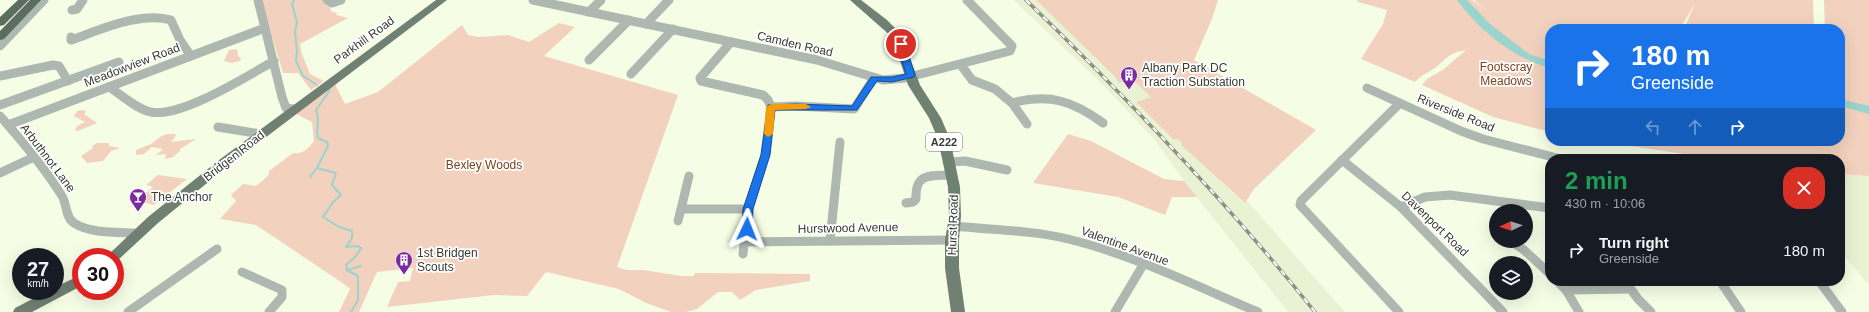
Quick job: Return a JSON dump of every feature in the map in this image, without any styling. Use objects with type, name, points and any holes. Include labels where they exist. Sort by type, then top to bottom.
[{"type":"highway","points":[[0,23],[6,12],[18,0]]},
{"type":"highway","points":[[0,23],[24,0]]},
{"type":"highway","points":[[0,37],[35,5]]},
{"type":"main road","name":"Parkhill Road","points":[[321,88],[442,0]]},
{"type":"main road","name":"Hurst Road","points":[[855,0],[896,34],[917,90],[935,118],[941,132],[952,175],[955,207],[952,240],[952,268],[958,312]]},
{"type":"main road","name":"Bridgen Road","points":[[122,248],[137,233],[321,88]]},
{"type":"main road","points":[[20,312],[72,285]]},
{"type":"street","points":[[0,46],[35,5],[44,0]]},
{"type":"street","points":[[258,0],[286,108],[293,109]]},
{"type":"street","points":[[327,0],[332,3],[341,0]]},
{"type":"street","name":"Camden Road","points":[[533,0],[817,60],[874,78],[892,80],[1008,53],[1012,49],[1012,46],[967,0]]},
{"type":"street","points":[[589,12],[601,0]]},
{"type":"street","points":[[646,24],[669,0]]},
{"type":"street","points":[[35,5],[43,10]]},
{"type":"street","points":[[71,40],[145,17],[163,16],[172,20],[180,40],[191,56]]},
{"type":"street","points":[[589,60],[629,20]]},
{"type":"street","name":"Meadowview Road","points":[[8,125],[265,28]]},
{"type":"street","points":[[631,74],[673,29]]},
{"type":"street","points":[[731,42],[700,78],[702,81],[763,94],[771,107],[765,155],[748,209],[743,254]]},
{"type":"street","points":[[109,87],[151,113],[168,113],[186,106],[274,61]]},
{"type":"street","points":[[0,105],[119,62]]},
{"type":"street","points":[[0,76],[53,65],[59,66],[68,81]]},
{"type":"street","points":[[961,65],[972,80],[995,89],[1012,103],[1027,124]]},
{"type":"street","points":[[771,107],[796,106],[858,109],[874,78]]},
{"type":"street","name":"Riverside Road","points":[[1366,88],[1483,140],[1545,155]]},
{"type":"street","points":[[1012,103],[1035,97],[1061,100],[1081,107],[1103,123]]},
{"type":"street","points":[[1400,103],[1342,160],[1302,201],[1300,205],[1400,312]]},
{"type":"street","name":"Arbuthnot Lane","points":[[0,116],[34,157],[66,202],[69,218],[72,222],[82,226],[137,233]]},
{"type":"street","points":[[229,121],[220,127],[262,134]]},
{"type":"street","points":[[830,241],[840,142]]},
{"type":"street","points":[[0,173],[34,157]]},
{"type":"street","name":"Davenport Road","points":[[1342,160],[1401,207],[1426,231],[1503,312]]},
{"type":"street","points":[[949,162],[965,161],[1008,170]]},
{"type":"street","points":[[906,203],[913,202],[916,199],[916,186],[920,180],[928,177],[952,175]]},
{"type":"street","points":[[678,221],[689,176]]},
{"type":"street","points":[[1401,207],[1424,197],[1450,195],[1545,207]]},
{"type":"street","points":[[681,209],[748,209]]},
{"type":"street","name":"Valentine Avenue","points":[[954,226],[1043,235],[1082,242],[1258,312]]},
{"type":"street","name":"Hurstwood Avenue","points":[[745,242],[952,240]]},
{"type":"street","points":[[1520,248],[1545,269]]},
{"type":"street","points":[[128,312],[217,249]]},
{"type":"street","points":[[1115,312],[1143,265]]},
{"type":"street","points":[[242,272],[282,290],[282,297],[269,312]]},
{"type":"street","points":[[1562,286],[1579,312]]},
{"type":"street","points":[[1566,290],[1616,286]]},
{"type":"street","points":[[1629,286],[1651,312]]},
{"type":"street","points":[[1723,286],[1741,312]]},
{"type":"street","points":[[1823,286],[1842,312]]},
{"type":"shaded area","points":[[1014,0],[1036,0],[1115,78],[1137,76],[1158,95],[1140,101],[1182,143],[1181,145],[1244,203],[1247,201],[1345,312],[1288,312],[1184,181],[1155,140],[1102,84]]},
{"type":"shaded area","points":[[1845,174],[1869,176],[1869,285],[1845,257]]},
{"type":"green space","points":[[260,0],[323,0],[330,5],[331,11],[337,13],[336,15],[348,18],[300,44],[302,54],[310,74],[324,81],[311,90],[298,73],[283,73],[272,37],[270,38]]},
{"type":"green space","points":[[1036,0],[1218,0],[1212,19],[1194,60],[1316,130],[1254,189],[1245,203],[1181,145],[1182,143],[1178,139],[1174,140],[1136,102],[1151,97],[1132,79],[1119,83],[1115,77]]},
{"type":"green space","name":"Footscray Meadows","points":[[1357,0],[1472,0],[1485,9],[1474,0],[1813,0],[1814,24],[1686,24],[1695,3],[1683,24],[1545,24],[1545,131],[1493,117],[1422,85],[1427,79],[1444,69],[1466,50],[1449,56],[1415,82],[1361,59],[1383,24],[1387,10],[1358,2]]},
{"type":"green space","points":[[1824,0],[1869,0],[1869,176],[1845,174],[1845,154],[1684,154],[1631,146],[1845,146],[1845,24],[1825,24]]},
{"type":"green space","name":"Bexley Woods","points":[[559,23],[575,27],[544,56],[678,95],[617,267],[627,270],[643,270],[681,276],[694,276],[695,273],[810,274],[810,281],[756,290],[740,300],[732,292],[718,292],[697,309],[686,312],[671,312],[646,303],[619,289],[546,272],[527,296],[494,295],[387,307],[398,282],[410,281],[413,268],[377,272],[359,312],[339,312],[350,289],[344,284],[256,225],[220,219],[236,201],[231,195],[243,184],[256,186],[268,176],[269,171],[293,153],[303,152],[310,146],[314,141],[312,122],[294,113],[334,82],[345,104],[378,92],[462,25],[468,35],[479,37],[508,35],[529,42]]},
{"type":"green space","points":[[237,49],[238,56],[241,58],[240,61],[232,63],[224,61],[229,50]]},
{"type":"green space","points":[[77,111],[86,111],[84,114],[97,123],[78,131],[75,130],[77,126],[85,122],[74,116]]},
{"type":"green space","points":[[167,134],[176,134],[174,139],[170,142],[196,139],[180,149],[180,151],[173,157],[165,159],[166,154],[156,155],[163,149],[152,147],[144,154],[136,155],[136,150],[151,144]]},
{"type":"green space","points":[[1068,134],[1091,141],[1164,179],[1184,181],[1197,197],[1172,197],[1165,215],[1118,197],[1033,183]]},
{"type":"green space","points":[[97,143],[109,143],[109,146],[120,148],[111,151],[103,161],[87,163],[81,156],[93,148],[92,146]]},
{"type":"green space","points":[[158,175],[187,179],[154,205],[137,201],[153,187],[146,185]]},
{"type":"waterway","points":[[294,0],[292,4],[297,22],[295,31],[297,51],[296,61],[303,76],[317,85]]},
{"type":"waterway","points":[[1462,0],[1486,26],[1525,56],[1545,63]]},
{"type":"waterway","points":[[317,168],[328,146],[327,142],[318,138],[318,118],[316,110],[330,90],[328,88]]},
{"type":"waterway","points":[[1845,103],[1869,110]]},
{"type":"waterway","points":[[310,177],[317,168]]},
{"type":"waterway","points":[[317,168],[336,173],[332,185],[341,195],[333,202],[323,217],[339,227],[352,231],[352,238],[346,247],[358,246],[361,248],[356,256],[346,265],[347,270]]},
{"type":"waterway","points":[[347,270],[361,266]]},
{"type":"waterway","points":[[347,270],[358,276],[358,300],[351,312]]},
{"type":"railway","points":[[1026,0],[1139,113],[1247,230],[1315,312]]},
{"type":"slow traffic","points":[[768,134],[771,107],[806,107]]},
{"type":"place","name":"Albany Park DC Traction Substation","points":[[1129,90]]},
{"type":"place","name":"The Anchor","points":[[138,212]]},
{"type":"place","name":"1st Bridgen Scouts","points":[[404,275]]},
{"type":"route","points":[[747,229],[748,209],[765,155],[771,107],[796,106],[854,109],[874,78],[892,80],[905,78],[911,75],[901,44]]}]
